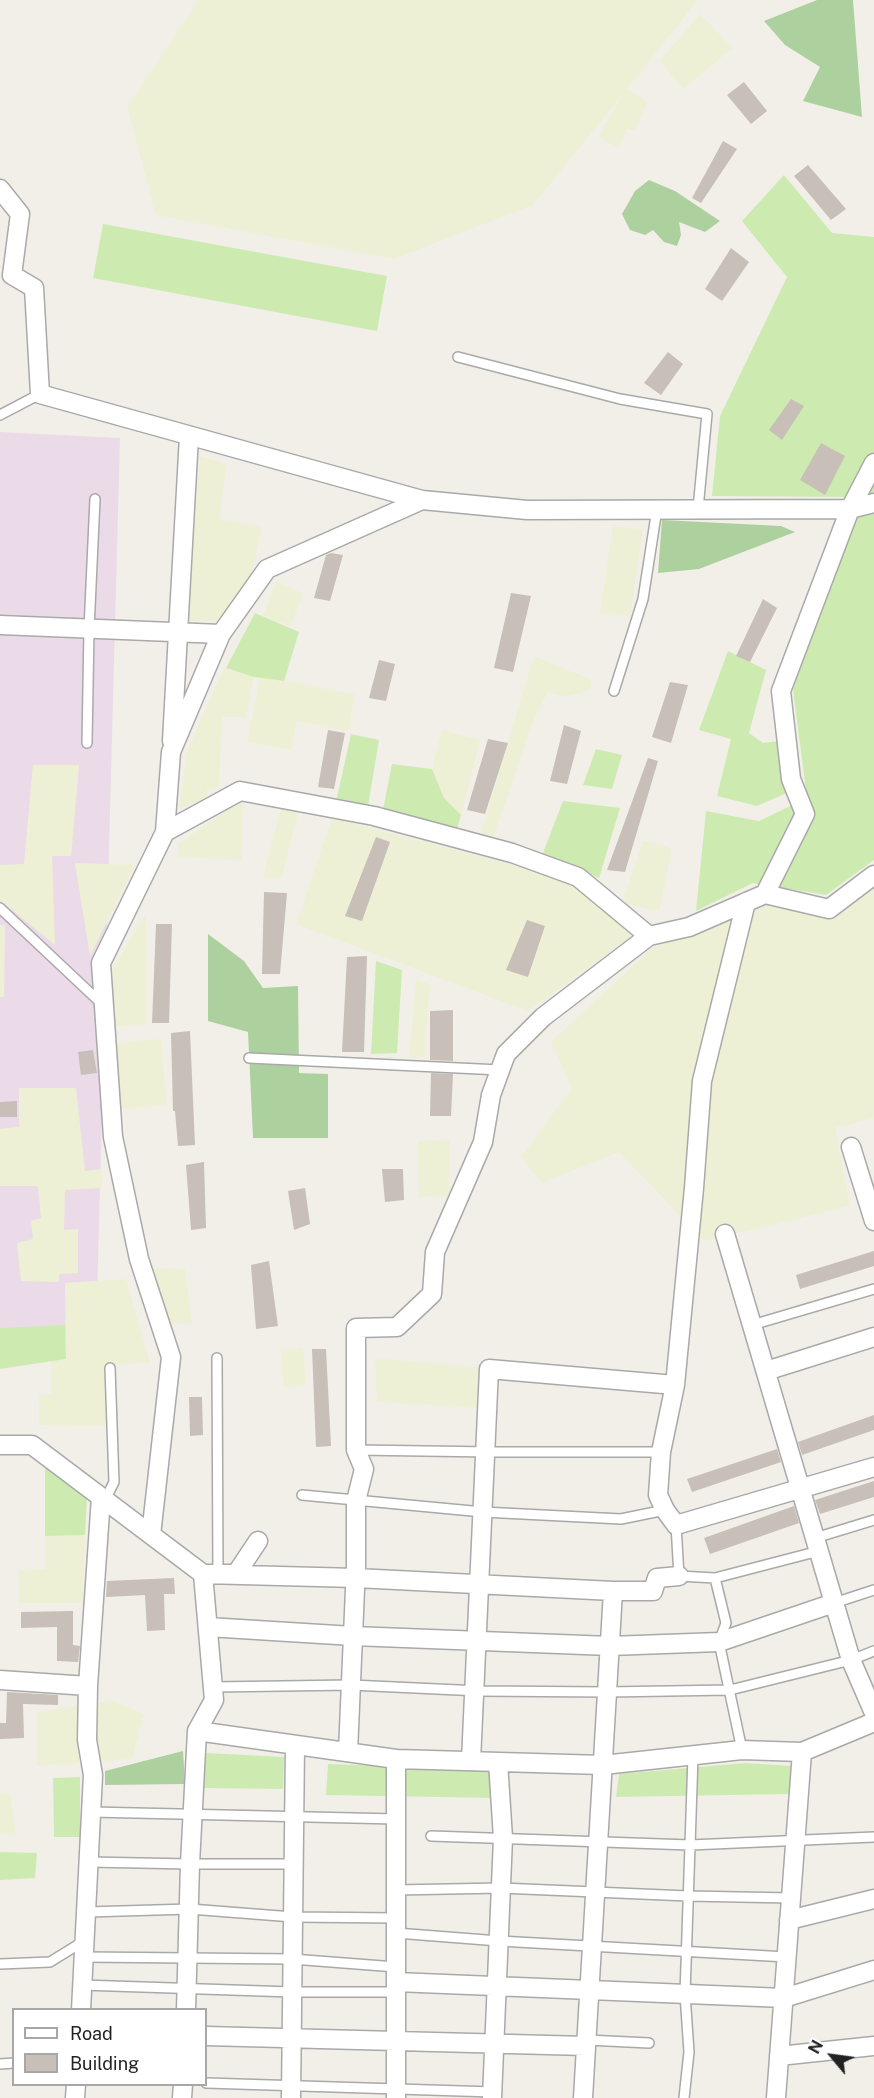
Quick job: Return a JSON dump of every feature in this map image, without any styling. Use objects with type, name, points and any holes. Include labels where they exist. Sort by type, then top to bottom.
[{"type":"street","points":[[0,189],[20,214],[12,275],[34,288],[40,394],[422,500],[527,510],[850,509],[874,503]]},
{"type":"street","points":[[151,1535],[171,1357],[139,1259],[113,1137],[100,963],[165,832],[189,436]]},
{"type":"street","points":[[765,894],[805,814],[791,779],[781,691],[850,509],[874,463]]},
{"type":"street","points":[[171,752],[221,634],[267,568],[422,500]]},
{"type":"street","points":[[0,625],[221,634]]},
{"type":"street","points":[[165,832],[240,791],[374,816],[512,852],[578,877],[649,936]]},
{"type":"street","points":[[348,1752],[356,1578],[356,1501],[364,1469],[356,1450],[356,1328],[397,1327],[432,1294],[435,1252],[483,1142],[491,1095],[506,1054],[543,1017],[649,936],[689,927],[765,894],[829,909],[874,875]]},
{"type":"street","points":[[746,902],[702,1081],[675,1385],[661,1452],[658,1495],[676,1525],[874,1467]]},
{"type":"street","points":[[851,1147],[869,1189],[874,1221]]},
{"type":"street","points":[[725,1234],[851,1660],[874,1713]]},
{"type":"street","points":[[766,1371],[874,1337]]},
{"type":"street","points":[[471,1761],[489,1369],[675,1385]]},
{"type":"street","points":[[0,1445],[32,1445],[151,1535],[210,1574],[356,1578],[614,1591],[653,1591],[657,1578],[679,1576]]},
{"type":"street","points":[[81,2008],[93,1775],[87,1740],[88,1686],[103,1498]]},
{"type":"street","points":[[210,1574],[236,1574],[258,1541]]},
{"type":"street","points":[[186,2008],[197,1731],[214,1700],[208,1627],[210,1574]]},
{"type":"street","points":[[583,2098],[614,1591]]},
{"type":"street","points":[[208,1627],[353,1636],[610,1646],[719,1642],[834,1603]]},
{"type":"street","points":[[0,1680],[88,1686]]},
{"type":"street","points":[[197,1731],[396,1759],[603,1765],[742,1750],[802,1752],[874,1722]]},
{"type":"street","points":[[291,2092],[295,1745]]},
{"type":"street","points":[[776,2098],[802,1752]]},
{"type":"street","points":[[396,1759],[396,2094]]},
{"type":"street","points":[[493,2095],[503,1838],[498,1762]]},
{"type":"street","points":[[789,1920],[874,1899]]},
{"type":"street","points":[[396,1980],[497,1987],[784,1998],[874,1970]]},
{"type":"street","points":[[207,2036],[495,2045],[586,2043]]},
{"type":"street","points":[[779,2056],[874,2046]]},
{"type":"lane","points":[[458,357],[620,399],[707,414],[698,509]]},
{"type":"lane","points":[[0,415],[40,394]]},
{"type":"lane","points":[[87,743],[95,500]]},
{"type":"lane","points":[[614,691],[643,599],[657,509]]},
{"type":"lane","points":[[0,908],[104,1006]]},
{"type":"lane","points":[[249,1058],[500,1070]]},
{"type":"lane","points":[[752,1325],[874,1289]]},
{"type":"lane","points":[[210,1574],[217,1358]]},
{"type":"lane","points":[[103,1498],[114,1482],[110,1368]]},
{"type":"lane","points":[[356,1450],[661,1452]]},
{"type":"lane","points":[[302,1495],[483,1512],[621,1520],[665,1510]]},
{"type":"lane","points":[[676,1525],[679,1576],[715,1578],[817,1544],[874,1520]]},
{"type":"lane","points":[[715,1578],[726,1623],[719,1642],[742,1750]]},
{"type":"lane","points":[[834,1603],[874,1590]]},
{"type":"lane","points":[[213,1687],[351,1685],[607,1692],[730,1690],[851,1660],[874,1651]]},
{"type":"lane","points":[[684,2098],[689,2052],[685,1994],[693,1756]]},
{"type":"lane","points":[[92,1812],[396,1819]]},
{"type":"lane","points":[[431,1836],[690,1845],[874,1837]]},
{"type":"lane","points":[[89,1862],[294,1864]]},
{"type":"lane","points":[[396,1890],[501,1888],[791,1898]]},
{"type":"lane","points":[[87,1912],[190,1909],[396,1925],[499,1941],[787,1957]]},
{"type":"lane","points":[[0,1964],[50,1962],[85,1948],[188,1959],[292,1959],[396,1980]]},
{"type":"lane","points":[[82,1984],[187,1990],[292,1992],[396,1980]]},
{"type":"lane","points":[[586,2043],[649,2043]]},
{"type":"lane","points":[[207,2083],[291,2092],[493,2095]]},
{"type":"shaded area","points":[[0,432],[120,438],[96,1335],[0,1347]]},
{"type":"green space","points":[[199,0],[698,0],[627,89],[648,102],[634,131],[627,128],[619,148],[598,137],[623,94],[533,205],[394,259],[156,215],[127,107]]},
{"type":"green space","points":[[817,0],[853,0],[862,117],[803,101],[820,67],[785,45],[764,21]]},
{"type":"green space","points":[[700,14],[733,48],[683,89],[659,61]]},
{"type":"green space","points":[[784,175],[832,233],[874,237],[874,860],[826,895],[753,883],[696,911],[706,811],[759,821],[807,798],[793,690],[846,497],[712,496],[720,416],[787,277],[742,221]]},
{"type":"green space","points":[[649,180],[675,191],[720,221],[705,232],[679,222],[681,235],[677,246],[664,242],[653,230],[645,235],[630,230],[622,214],[635,191]]},
{"type":"green space","points":[[103,224],[387,276],[377,331],[93,278]]},
{"type":"green space","points":[[200,456],[227,464],[219,519],[262,527],[252,573],[217,621],[185,621]]},
{"type":"green space","points":[[662,520],[781,526],[795,532],[699,569],[658,573]]},
{"type":"green space","points":[[613,526],[643,530],[630,616],[600,613]]},
{"type":"green space","points":[[276,582],[303,593],[291,626],[263,616]]},
{"type":"green space","points":[[255,613],[299,632],[284,681],[254,677],[226,668]]},
{"type":"green space","points":[[728,651],[766,670],[749,733],[763,743],[779,741],[789,792],[757,806],[717,796],[731,739],[699,730]]},
{"type":"green space","points":[[534,656],[592,680],[590,690],[565,697],[548,692],[534,719],[494,836],[481,834]]},
{"type":"green space","points":[[224,668],[254,677],[246,717],[222,717],[219,787],[207,789],[207,797],[179,809],[187,751]]},
{"type":"green space","points":[[260,677],[355,694],[348,731],[297,721],[291,750],[247,742]]},
{"type":"green space","points":[[442,730],[480,740],[461,815],[444,798],[432,769]]},
{"type":"green space","points":[[351,734],[379,740],[368,806],[336,802]]},
{"type":"green space","points":[[596,749],[622,755],[612,789],[583,785]]},
{"type":"green space","points":[[392,764],[432,769],[444,798],[461,815],[457,830],[383,810]]},
{"type":"green space","points":[[33,765],[79,765],[71,856],[52,856],[55,945],[0,900],[0,865],[24,864]]},
{"type":"green space","points":[[243,800],[242,860],[178,857],[179,843]]},
{"type":"green space","points":[[563,801],[620,808],[599,878],[543,853]]},
{"type":"green space","points":[[281,808],[299,810],[281,878],[263,877]]},
{"type":"green space","points":[[332,818],[532,870],[574,885],[632,936],[528,1011],[296,924]]},
{"type":"green space","points":[[643,841],[672,848],[659,911],[622,903]]},
{"type":"green space","points":[[75,863],[135,865],[90,956]]},
{"type":"green space","points":[[874,884],[874,1118],[835,1128],[850,1206],[704,1241],[619,1152],[542,1183],[521,1157],[572,1088],[551,1042],[652,948],[772,904],[824,919]]},
{"type":"green space","points":[[146,913],[147,1024],[114,1027],[113,968]]},
{"type":"green space","points":[[0,925],[5,925],[4,997],[0,997]]},
{"type":"green space","points":[[208,934],[244,961],[263,988],[298,986],[299,1073],[328,1074],[328,1138],[253,1138],[248,1032],[208,1021]]},
{"type":"green space","points":[[376,961],[402,970],[397,1053],[371,1054]]},
{"type":"green space","points":[[416,980],[430,984],[424,1057],[409,1058]]},
{"type":"green space","points":[[161,1039],[167,1105],[118,1109],[113,1043]]},
{"type":"green space","points":[[19,1088],[76,1088],[85,1171],[102,1169],[102,1188],[65,1190],[64,1230],[78,1229],[78,1273],[59,1274],[59,1282],[21,1281],[17,1243],[33,1239],[31,1221],[41,1218],[38,1186],[0,1186],[0,1129],[19,1127]]},
{"type":"green space","points":[[450,1140],[450,1196],[419,1197],[418,1141]]},
{"type":"green space","points":[[152,1268],[185,1269],[192,1324],[169,1323]]},
{"type":"green space","points":[[126,1279],[150,1363],[106,1364],[106,1426],[39,1425],[39,1395],[51,1394],[51,1360],[66,1359],[65,1283]]},
{"type":"green space","points":[[65,1325],[66,1359],[0,1369],[0,1328]]},
{"type":"green space","points":[[303,1348],[306,1385],[284,1387],[281,1350]]},
{"type":"green space","points":[[375,1358],[485,1368],[483,1408],[377,1402]]},
{"type":"green space","points":[[45,1463],[87,1495],[85,1535],[45,1536]]},
{"type":"green space","points":[[85,1535],[83,1603],[19,1603],[19,1570],[45,1569],[45,1536]]},
{"type":"green space","points":[[113,1701],[144,1714],[132,1759],[37,1766],[37,1712]]},
{"type":"green space","points":[[183,1751],[185,1784],[105,1785],[105,1771]]},
{"type":"green space","points":[[206,1753],[284,1757],[283,1789],[204,1788]]},
{"type":"green space","points":[[745,1763],[792,1766],[789,1794],[616,1797],[619,1774]]},
{"type":"green space","points":[[328,1764],[486,1770],[495,1777],[494,1798],[326,1795]]},
{"type":"green space","points":[[80,1777],[80,1837],[54,1837],[53,1778]]},
{"type":"green space","points":[[10,1793],[16,1835],[0,1833],[0,1795]]},
{"type":"green space","points":[[0,1852],[37,1853],[35,1878],[0,1880]]},
{"type":"building","points":[[744,82],[767,111],[751,124],[727,95]]},
{"type":"building","points":[[723,141],[737,149],[701,203],[692,198]]},
{"type":"building","points":[[808,165],[846,209],[831,220],[794,176]]},
{"type":"building","points":[[731,248],[749,262],[722,301],[705,289]]},
{"type":"building","points":[[668,352],[683,364],[661,395],[644,383]]},
{"type":"building","points":[[791,399],[804,406],[782,440],[769,430]]},
{"type":"building","points":[[821,443],[845,456],[825,495],[800,480]]},
{"type":"building","points":[[331,553],[343,555],[330,601],[314,598],[326,555]]},
{"type":"building","points":[[511,593],[531,596],[513,672],[494,668]]},
{"type":"building","points":[[763,599],[777,608],[750,662],[736,656]]},
{"type":"building","points":[[379,660],[395,664],[386,701],[369,698]]},
{"type":"building","points":[[670,682],[688,685],[671,743],[652,737]]},
{"type":"building","points":[[564,725],[581,731],[567,784],[550,781]]},
{"type":"building","points":[[328,730],[345,733],[334,789],[318,787]]},
{"type":"building","points":[[488,739],[508,743],[485,814],[467,810]]},
{"type":"building","points":[[648,758],[658,761],[625,872],[607,870]]},
{"type":"building","points":[[376,837],[390,842],[362,921],[345,916]]},
{"type":"building","points":[[264,892],[287,893],[280,974],[262,974]]},
{"type":"building","points":[[527,920],[545,926],[528,977],[506,970]]},
{"type":"building","points":[[156,924],[172,924],[169,1023],[152,1023]]},
{"type":"building","points":[[367,956],[364,1052],[342,1052],[347,957]]},
{"type":"building","points":[[453,1010],[453,1061],[430,1060],[430,1011]]},
{"type":"building","points":[[190,1031],[195,1145],[178,1146],[175,1111],[173,1111],[171,1033]]},
{"type":"building","points":[[93,1050],[97,1073],[81,1075],[78,1052]]},
{"type":"building","points":[[431,1073],[453,1074],[451,1116],[430,1116]]},
{"type":"building","points":[[17,1101],[17,1117],[0,1117],[0,1102]]},
{"type":"building","points":[[204,1162],[206,1228],[191,1230],[186,1165]]},
{"type":"building","points":[[382,1169],[403,1169],[404,1200],[385,1202]]},
{"type":"building","points":[[305,1188],[310,1224],[294,1230],[288,1191]]},
{"type":"building","points":[[874,1251],[874,1266],[800,1289],[796,1275]]},
{"type":"building","points":[[269,1261],[278,1326],[256,1329],[251,1265]]},
{"type":"building","points":[[312,1349],[326,1349],[331,1446],[316,1447]]},
{"type":"building","points":[[189,1397],[202,1397],[203,1435],[190,1436]]},
{"type":"building","points":[[874,1415],[874,1430],[802,1455],[798,1442]]},
{"type":"building","points":[[777,1449],[781,1462],[692,1492],[687,1479]]},
{"type":"building","points":[[874,1481],[874,1497],[820,1514],[815,1500]]},
{"type":"building","points":[[794,1506],[799,1523],[710,1554],[704,1538]]},
{"type":"building","points":[[174,1578],[175,1594],[164,1594],[165,1630],[147,1631],[145,1595],[106,1597],[107,1581]]},
{"type":"building","points":[[73,1611],[73,1645],[80,1646],[78,1662],[57,1661],[57,1627],[21,1628],[21,1612]]},
{"type":"building","points":[[7,1692],[58,1695],[58,1705],[23,1704],[24,1738],[0,1739],[0,1723],[6,1723]]}]
